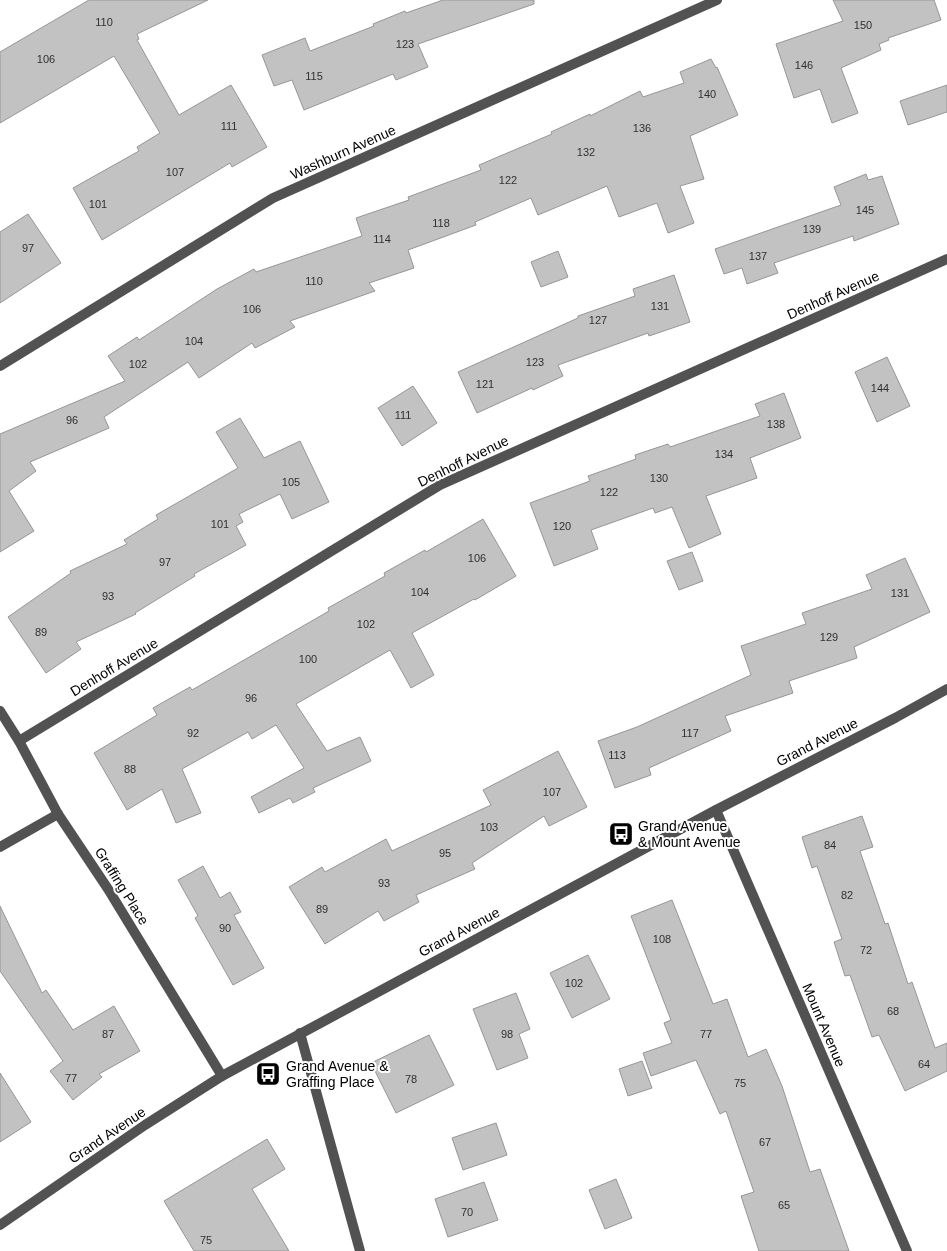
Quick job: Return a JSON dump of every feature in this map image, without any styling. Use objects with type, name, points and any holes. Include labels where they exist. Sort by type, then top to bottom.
[{"type":"street","name":"Washburn Avenue","points":[[0,366],[273,198],[717,0]]},
{"type":"street","name":"Denhoff Avenue","points":[[19,740],[440,485],[947,259]]},
{"type":"street","name":"Grand Avenue","points":[[0,1225],[145,1125],[222,1076],[716,810],[895,718],[947,689]]},
{"type":"street","name":"Graffing Place","points":[[0,711],[19,740],[58,814],[108,889],[222,1076]]},
{"type":"street","name":"Mount Avenue","points":[[716,810],[908,1251]]},
{"type":"street","points":[[0,847],[58,814]]},
{"type":"street","points":[[300,1033],[360,1251]]},
{"type":"building","points":[[89,0],[208,0],[137,34],[139,39],[137,40],[179,115],[231,85],[267,147],[232,167],[230,163],[102,240],[73,188],[139,151],[137,147],[160,133],[114,56],[0,123],[0,52]]},
{"type":"building","points":[[443,0],[534,0],[534,4],[418,44],[428,67],[396,80],[393,74],[304,110],[292,80],[274,86],[262,55],[305,38],[310,51],[374,26],[373,24],[405,11],[406,13]]},
{"type":"building","points":[[833,0],[934,0],[941,20],[888,38],[889,40],[879,44],[881,50],[841,68],[858,113],[832,123],[820,89],[794,98],[776,44],[843,21]]},
{"type":"building","points":[[711,59],[717,67],[738,115],[690,136],[704,179],[680,186],[694,223],[668,233],[657,203],[619,217],[607,186],[538,215],[531,198],[475,222],[476,225],[408,250],[414,268],[369,283],[375,291],[290,321],[295,327],[255,348],[252,343],[199,378],[188,362],[104,417],[109,428],[30,462],[36,471],[9,491],[34,531],[0,552],[0,434],[125,381],[108,356],[137,337],[139,340],[217,289],[254,269],[256,272],[362,236],[356,218],[409,200],[408,197],[481,170],[479,165],[552,134],[551,132],[590,114],[590,116],[640,91],[643,97],[684,83],[680,72]]},
{"type":"building","points":[[947,85],[947,112],[908,125],[900,101]]},
{"type":"building","points":[[866,174],[868,180],[882,176],[899,224],[854,241],[853,236],[774,263],[778,273],[747,284],[742,268],[724,274],[715,249],[841,205],[834,187]]},
{"type":"building","points":[[28,214],[61,263],[0,303],[0,232]]},
{"type":"building","points":[[558,251],[568,277],[541,287],[531,262]]},
{"type":"building","points":[[674,275],[690,322],[649,336],[648,333],[558,365],[563,376],[477,413],[458,372],[578,318],[578,316],[635,296],[633,289]]},
{"type":"building","points":[[887,357],[910,406],[877,422],[855,372]]},
{"type":"building","points":[[413,386],[437,423],[402,446],[378,408]]},
{"type":"building","points":[[784,393],[801,438],[750,458],[757,478],[706,496],[721,534],[689,548],[672,507],[655,513],[653,508],[591,530],[598,549],[554,566],[530,503],[590,481],[588,476],[636,459],[635,455],[668,444],[670,447],[760,416],[755,404]]},
{"type":"building","points":[[240,418],[264,458],[300,441],[329,502],[292,519],[280,494],[239,514],[243,522],[236,526],[246,545],[194,574],[195,576],[136,614],[76,642],[81,649],[46,673],[8,617],[71,573],[70,571],[127,544],[124,540],[158,519],[156,515],[238,468],[216,432]]},
{"type":"building","points":[[483,519],[516,576],[412,633],[434,675],[411,688],[390,650],[296,704],[327,751],[360,737],[371,761],[313,788],[315,792],[293,803],[290,798],[259,813],[251,797],[304,768],[276,725],[252,739],[248,732],[182,769],[201,813],[176,823],[162,789],[127,810],[94,753],[157,715],[153,708],[190,687],[192,690],[329,611],[328,608],[385,576],[384,573],[425,550],[426,552]]},
{"type":"building","points":[[692,552],[703,581],[679,590],[667,561]]},
{"type":"building","points":[[905,558],[930,612],[854,647],[857,658],[789,681],[793,693],[725,716],[731,731],[649,768],[651,775],[615,788],[598,741],[637,727],[751,675],[741,646],[806,624],[802,613],[872,589],[866,575]]},
{"type":"building","points":[[558,751],[587,807],[549,826],[544,816],[472,863],[475,869],[416,895],[419,902],[384,921],[378,911],[325,944],[289,887],[322,867],[325,872],[386,839],[392,851],[491,805],[483,790]]},
{"type":"building","points":[[862,816],[873,847],[860,851],[885,924],[888,923],[908,984],[912,982],[935,1048],[947,1043],[947,1071],[905,1091],[879,1035],[872,1037],[850,975],[845,976],[834,942],[842,939],[817,866],[812,868],[802,837]]},
{"type":"building","points":[[203,866],[220,898],[230,892],[241,912],[234,915],[264,968],[233,985],[195,918],[198,916],[178,880]]},
{"type":"building","points":[[672,900],[713,1004],[727,999],[748,1057],[766,1049],[782,1086],[810,1172],[820,1169],[849,1251],[759,1251],[741,1196],[754,1192],[726,1111],[720,1114],[696,1060],[651,1076],[643,1053],[672,1043],[664,1023],[671,1020],[631,916]]},
{"type":"building","points":[[0,906],[42,993],[46,990],[73,1030],[114,1006],[140,1051],[99,1074],[102,1077],[73,1100],[50,1071],[63,1061],[0,971]]},
{"type":"building","points":[[588,955],[610,999],[572,1018],[550,973]]},
{"type":"building","points":[[516,993],[530,1029],[519,1034],[528,1058],[497,1070],[473,1009]]},
{"type":"building","points":[[429,1035],[454,1085],[396,1113],[371,1063]]},
{"type":"building","points":[[642,1061],[652,1088],[628,1096],[619,1069]]},
{"type":"building","points":[[0,1073],[31,1122],[0,1142]]},
{"type":"building","points":[[496,1123],[507,1155],[463,1170],[452,1138]]},
{"type":"building","points":[[267,1139],[285,1169],[252,1189],[289,1251],[194,1251],[164,1201]]},
{"type":"building","points":[[616,1179],[632,1218],[605,1229],[589,1190]]},
{"type":"building","points":[[484,1182],[498,1220],[448,1237],[435,1199]]},
{"type":"place","name":"Grand Avenue & Mount Avenue","points":[[621,834]]},
{"type":"place","name":"Grand Avenue & Graffing Place","points":[[268,1074]]}]
